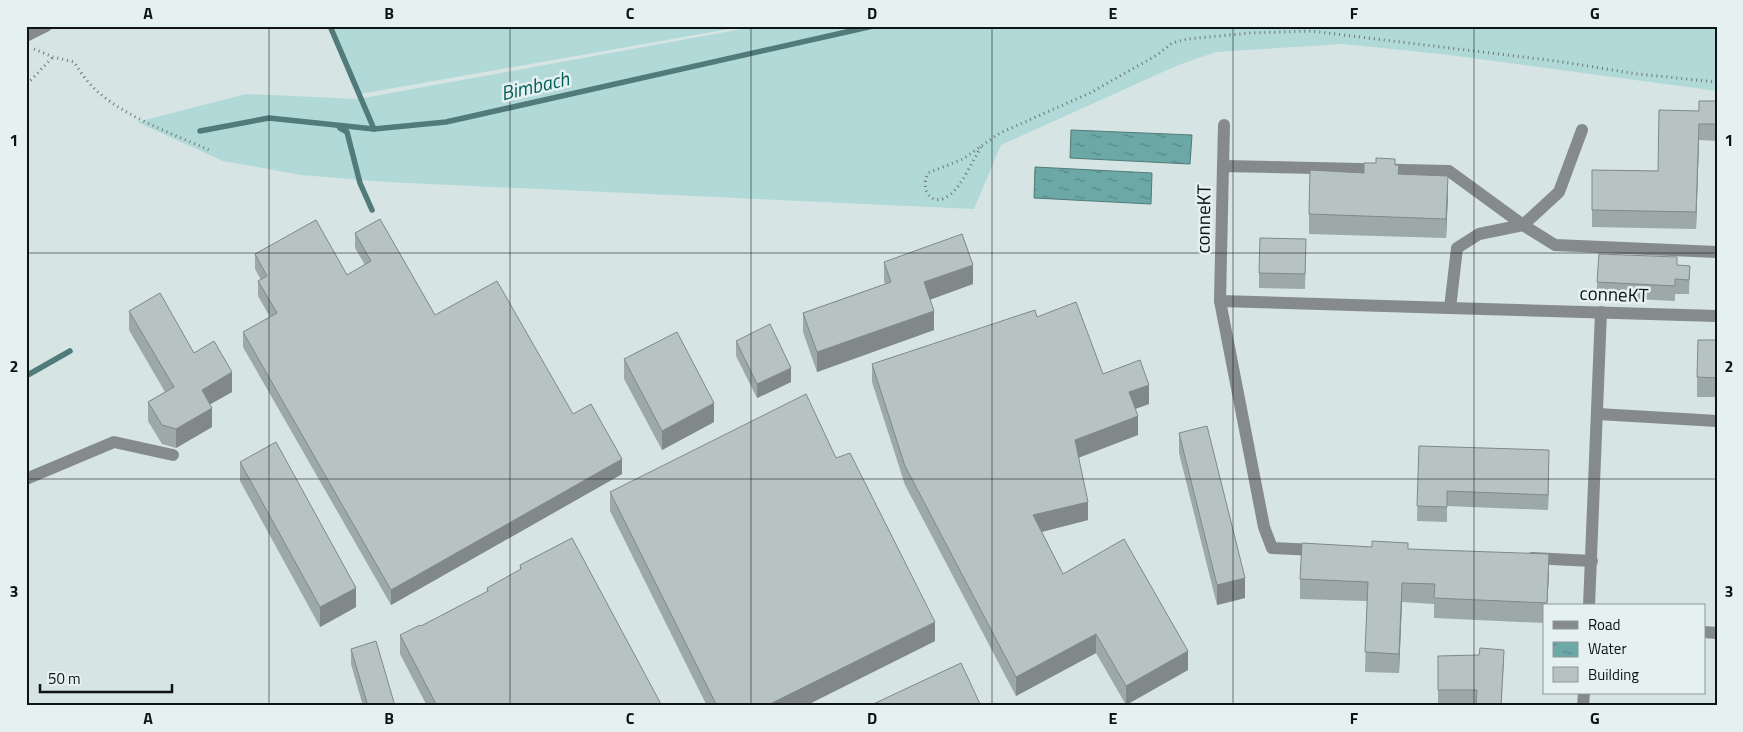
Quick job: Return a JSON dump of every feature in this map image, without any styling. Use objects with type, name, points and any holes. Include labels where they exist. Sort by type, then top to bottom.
[{"type":"street","points":[[29,41],[46,26]]},
{"type":"street","points":[[1223,166],[1224,125]]},
{"type":"street","points":[[1450,308],[1457,248],[1479,234],[1523,225],[1559,192],[1582,130]]},
{"type":"street","name":"conneKT","points":[[1717,252],[1555,245],[1523,225],[1449,172],[1223,166],[1220,301],[1717,316]]},
{"type":"street","points":[[1220,301],[1264,527],[1272,548],[1335,551]]},
{"type":"street","points":[[1589,604],[1601,312]]},
{"type":"street","points":[[1598,414],[1717,421]]},
{"type":"street","points":[[26,479],[114,442],[173,456]]},
{"type":"street","points":[[1523,558],[1592,561]]},
{"type":"path","points":[[981,147],[953,193],[944,199],[935,200],[928,197],[924,189],[924,180],[928,173],[963,159],[1000,133],[1090,93],[1157,55],[1172,43],[1186,39],[1250,33],[1311,31],[1556,61],[1638,74],[1717,82]]},
{"type":"path","points":[[29,41],[38,52],[74,62],[86,80],[99,93],[134,115],[211,151]]},
{"type":"path","points":[[26,82],[30,81],[53,57]]},
{"type":"shaded area","points":[[330,26],[746,26],[360,94]]},
{"type":"shaded area","points":[[758,26],[1717,26],[1717,91],[1450,55],[1343,44],[1216,52],[1176,66],[1001,145],[974,209],[386,182],[302,175],[223,161],[137,122],[246,94],[358,99]]},
{"type":"water","points":[[1071,130],[1192,135],[1190,164],[1070,158]]},
{"type":"water","points":[[1035,167],[1152,173],[1151,204],[1034,198]]},
{"type":"building","points":[[1699,101],[1717,101],[1717,124],[1699,124],[1696,212],[1592,210],[1592,170],[1658,171],[1659,110],[1699,111]]},
{"type":"building","points":[[1376,158],[1395,159],[1395,165],[1399,165],[1398,174],[1448,176],[1446,219],[1309,214],[1310,170],[1364,173],[1364,163],[1376,163]]},
{"type":"building","points":[[380,219],[435,315],[497,281],[573,414],[591,404],[622,459],[391,590],[243,332],[277,313],[258,281],[267,276],[255,254],[316,220],[347,275],[371,261],[355,233]]},
{"type":"building","points":[[962,234],[973,265],[924,282],[934,311],[817,352],[803,313],[891,282],[884,262]]},
{"type":"building","points":[[1260,238],[1306,239],[1305,274],[1259,273]]},
{"type":"building","points":[[1599,254],[1677,257],[1677,265],[1690,266],[1689,280],[1675,279],[1675,286],[1597,282]]},
{"type":"building","points":[[160,293],[194,353],[214,341],[232,372],[202,390],[212,408],[176,429],[162,425],[148,402],[174,387],[129,311]]},
{"type":"building","points":[[1076,302],[1103,374],[1140,360],[1149,385],[1129,392],[1138,416],[1075,440],[1088,502],[1033,515],[1063,574],[1124,539],[1188,651],[1126,686],[1096,634],[1016,677],[905,466],[872,364],[1035,310],[1037,317]]},
{"type":"building","points":[[770,324],[791,368],[757,384],[736,341]]},
{"type":"building","points":[[677,332],[714,403],[662,431],[624,359]]},
{"type":"building","points":[[1698,340],[1717,340],[1717,378],[1697,377]]},
{"type":"building","points":[[806,394],[836,458],[850,453],[935,622],[766,706],[717,706],[610,492]]},
{"type":"building","points":[[1207,426],[1245,578],[1217,585],[1179,433]]},
{"type":"building","points":[[276,442],[356,588],[320,607],[240,462]]},
{"type":"building","points":[[1419,446],[1549,450],[1548,495],[1447,491],[1447,507],[1417,506]]},
{"type":"building","points":[[572,538],[662,706],[594,706],[593,704],[590,706],[447,706],[446,704],[437,706],[400,635],[488,591],[487,588],[521,569],[520,565]]},
{"type":"building","points":[[1372,541],[1408,543],[1408,549],[1549,554],[1547,603],[1434,598],[1435,584],[1402,583],[1399,654],[1365,652],[1368,582],[1300,579],[1302,543],[1372,547]]},
{"type":"building","points":[[376,641],[395,706],[368,706],[351,649]]},
{"type":"building","points":[[1480,648],[1504,650],[1501,706],[1476,706],[1477,690],[1438,690],[1438,656],[1479,655]]},
{"type":"building","points":[[961,663],[981,706],[869,706]]},
{"type":"building","points":[[1598,704],[1618,705],[1618,706],[1597,706]]},
{"type":"waterway","points":[[330,26],[374,129]]},
{"type":"waterway","name":"Bimbach","points":[[200,131],[269,118],[374,129],[446,122],[873,26]]},
{"type":"waterway","points":[[340,128],[347,132],[360,183],[372,210]]},
{"type":"waterway","name":"Bimbach","points":[[26,376],[70,351]]}]
